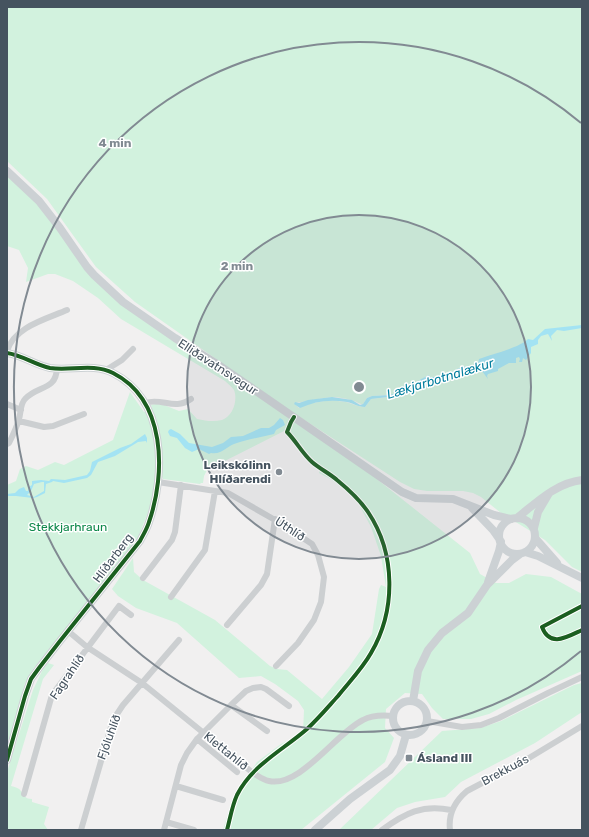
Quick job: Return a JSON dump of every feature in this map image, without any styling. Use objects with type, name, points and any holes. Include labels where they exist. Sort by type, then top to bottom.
[{"type":"main road","name":"Elliðavatnsvegur","points":[[7,171],[39,201],[94,275],[137,313],[220,366],[402,492],[416,498],[453,499],[494,515],[514,518]]},
{"type":"main road","name":"Hlíðarberg","points":[[7,352],[44,366],[57,368],[90,368],[106,370],[113,373],[132,386],[145,403],[155,428],[158,442],[158,482],[149,524],[140,541],[39,668],[32,679],[25,696],[7,760]]},
{"type":"main road","points":[[487,585],[499,551],[500,529],[503,525],[536,501],[566,483],[582,480]]},
{"type":"main road","points":[[412,701],[418,671],[428,650],[442,633],[468,613],[487,585],[512,560],[533,546],[535,538],[534,528],[538,512],[550,493]]},
{"type":"main road","name":"Elliðavatnsvegur","points":[[468,505],[493,530],[500,541]]},
{"type":"main road","points":[[514,518],[525,519],[534,528]]},
{"type":"main road","points":[[535,538],[560,566]]},
{"type":"main road","points":[[500,541],[509,552],[538,556],[582,578]]},
{"type":"main road","points":[[412,701],[417,702],[424,708],[427,721],[419,732],[406,735],[396,728],[393,716],[394,711],[400,704],[412,701]]},
{"type":"main road","points":[[315,830],[345,803],[390,770],[400,756],[406,735]]},
{"type":"street","points":[[7,352],[10,342],[18,334],[28,327],[67,310]]},
{"type":"street","points":[[106,370],[122,360],[133,349]]},
{"type":"street","points":[[7,444],[9,443],[19,420],[23,402],[27,397],[52,384],[57,377],[57,368]]},
{"type":"street","points":[[145,403],[150,401],[158,401],[177,405],[185,403],[191,399]]},
{"type":"street","points":[[7,404],[21,410]]},
{"type":"street","points":[[19,420],[44,428],[84,414]]},
{"type":"street","name":"Úthlíð","points":[[158,482],[228,493],[275,520],[312,544],[318,555],[324,577],[321,602],[314,620],[298,643],[276,666]]},
{"type":"street","points":[[143,578],[172,540],[175,532],[181,485]]},
{"type":"street","points":[[171,597],[205,550],[215,491]]},
{"type":"street","points":[[227,625],[261,585],[267,574],[275,520]]},
{"type":"street","name":"Fagrahlíð","points":[[24,794],[52,695],[119,606],[131,615]]},
{"type":"street","name":"Klettahlíð","points":[[68,631],[87,647],[142,683],[260,778],[268,781],[280,782],[301,772],[352,727],[363,720],[377,716],[393,716]]},
{"type":"street","name":"Fjóluhlíð","points":[[81,830],[113,720],[123,705],[179,640]]},
{"type":"street","points":[[427,721],[462,727],[481,725],[499,718],[548,693],[582,678]]},
{"type":"street","points":[[164,830],[181,765],[187,753],[203,733],[231,705],[246,691],[261,687],[289,706]]},
{"type":"street","points":[[231,705],[267,731]]},
{"type":"street","name":"Brekkuás","points":[[451,810],[461,796],[472,788],[524,761],[582,726]]},
{"type":"street","points":[[197,740],[237,772]]},
{"type":"street","points":[[176,786],[223,800]]},
{"type":"street","points":[[382,830],[400,817],[413,812],[438,808],[451,810],[450,830]]},
{"type":"street","points":[[166,822],[194,830]]},
{"type":"green space","points":[[7,7],[582,7],[582,572],[572,567],[545,540],[501,513],[481,497],[473,493],[463,491],[427,491],[414,489],[400,482],[286,408],[135,302],[96,267],[47,199],[7,161]],"holes":[[[478,362],[484,373],[479,367],[466,372],[450,375],[436,381],[423,381],[420,384],[414,385],[406,392],[396,396],[371,399],[365,407],[330,400],[307,404],[299,408],[294,403],[338,397],[363,404],[367,398],[372,396],[390,395],[398,392],[401,387],[415,384],[429,375],[430,377],[439,377],[467,366],[478,366]]]},
{"type":"green space","name":"Stekkjarhraun","points":[[7,170],[30,193],[104,284],[373,476],[470,553],[480,574],[496,583],[509,583],[526,574],[551,577],[582,594],[582,671],[516,700],[489,714],[471,719],[443,719],[432,708],[422,694],[405,693],[386,709],[385,728],[394,738],[385,762],[301,830],[223,830],[232,800],[257,762],[281,744],[303,733],[304,710],[298,701],[275,684],[261,676],[239,678],[177,623],[136,608],[118,596],[112,589],[133,558],[134,572],[143,580],[215,620],[270,666],[277,669],[287,670],[322,699],[349,667],[372,634],[379,589],[381,585],[386,587],[381,556],[371,527],[356,499],[332,480],[319,473],[321,466],[305,453],[291,433],[286,430],[207,470],[203,483],[200,484],[163,479],[162,477],[137,540],[33,669],[25,683],[7,745],[7,485],[16,481],[20,469],[26,466],[38,470],[55,462],[64,465],[113,440],[130,392],[144,412],[152,408],[151,405],[159,403],[179,411],[188,409],[197,419],[210,421],[219,421],[229,415],[234,407],[235,394],[234,390],[225,381],[121,319],[98,298],[73,281],[55,274],[48,274],[26,282],[28,268],[19,250],[7,246]]},
{"type":"green space","points":[[48,663],[54,665],[43,679],[11,786],[19,789],[26,798],[32,799],[32,802],[49,807],[44,824],[48,830],[7,830],[7,772],[33,690],[42,671]]},
{"type":"green space","points":[[582,683],[582,712],[535,743],[461,782],[445,797],[415,802],[397,808],[371,830],[339,830],[442,731],[480,728],[501,721],[574,685]]},
{"type":"water","name":"Lækjarbotnalækur","points":[[582,325],[582,328],[564,331],[557,330],[551,336],[552,341],[548,334],[541,336],[538,340],[538,344],[531,347],[531,353],[526,360],[523,358],[522,362],[519,362],[519,357],[516,358],[516,363],[509,363],[498,369],[498,371],[488,374],[488,379],[479,367],[466,372],[450,375],[436,381],[423,381],[420,384],[414,385],[406,392],[396,396],[371,399],[365,407],[347,402],[335,401],[317,402],[300,408],[294,404],[295,402],[299,403],[308,400],[332,397],[352,400],[360,405],[363,404],[367,398],[372,396],[390,395],[398,392],[401,387],[415,384],[429,375],[430,377],[439,377],[467,366],[478,366],[479,359],[512,348],[528,339],[533,340],[545,329]]},
{"type":"water","points":[[280,418],[283,420],[285,425],[276,430],[274,434],[234,444],[218,453],[209,454],[199,449],[192,452],[185,448],[177,438],[170,436],[168,432],[171,429],[180,434],[189,443],[212,447],[223,443],[231,437],[243,436],[261,428],[269,428]]},
{"type":"water","points":[[145,434],[147,443],[146,441],[138,442],[115,456],[98,462],[91,475],[87,478],[64,483],[53,481],[46,484],[45,493],[33,498],[7,496],[7,494],[15,493],[24,487],[26,491],[28,491],[29,487],[32,485],[32,481],[49,481],[51,479],[65,480],[87,475],[90,471],[92,462],[131,444]],"holes":[[[44,482],[44,491],[34,497],[27,495],[31,491],[34,484]]]},
{"type":"cycle path","points":[[7,353],[50,368],[98,368],[113,373],[130,385],[143,401],[152,419],[157,439],[159,460],[155,503],[145,532],[140,541],[31,679],[7,760]]},
{"type":"cycle path","points":[[227,830],[232,808],[243,784],[259,766],[298,737],[311,725],[338,696],[364,664],[379,636],[385,619],[388,601],[388,564],[384,546],[377,528],[368,512],[358,499],[334,478],[312,462],[287,432],[294,417]]},
{"type":"cycle path","points":[[582,606],[542,627],[545,633],[554,639],[565,638],[582,630]]},
{"type":"place","name":"Leikskólinn Hlíðarendi","points":[[279,472]]},
{"type":"place","name":"Ásland III","points":[[409,758]]}]
